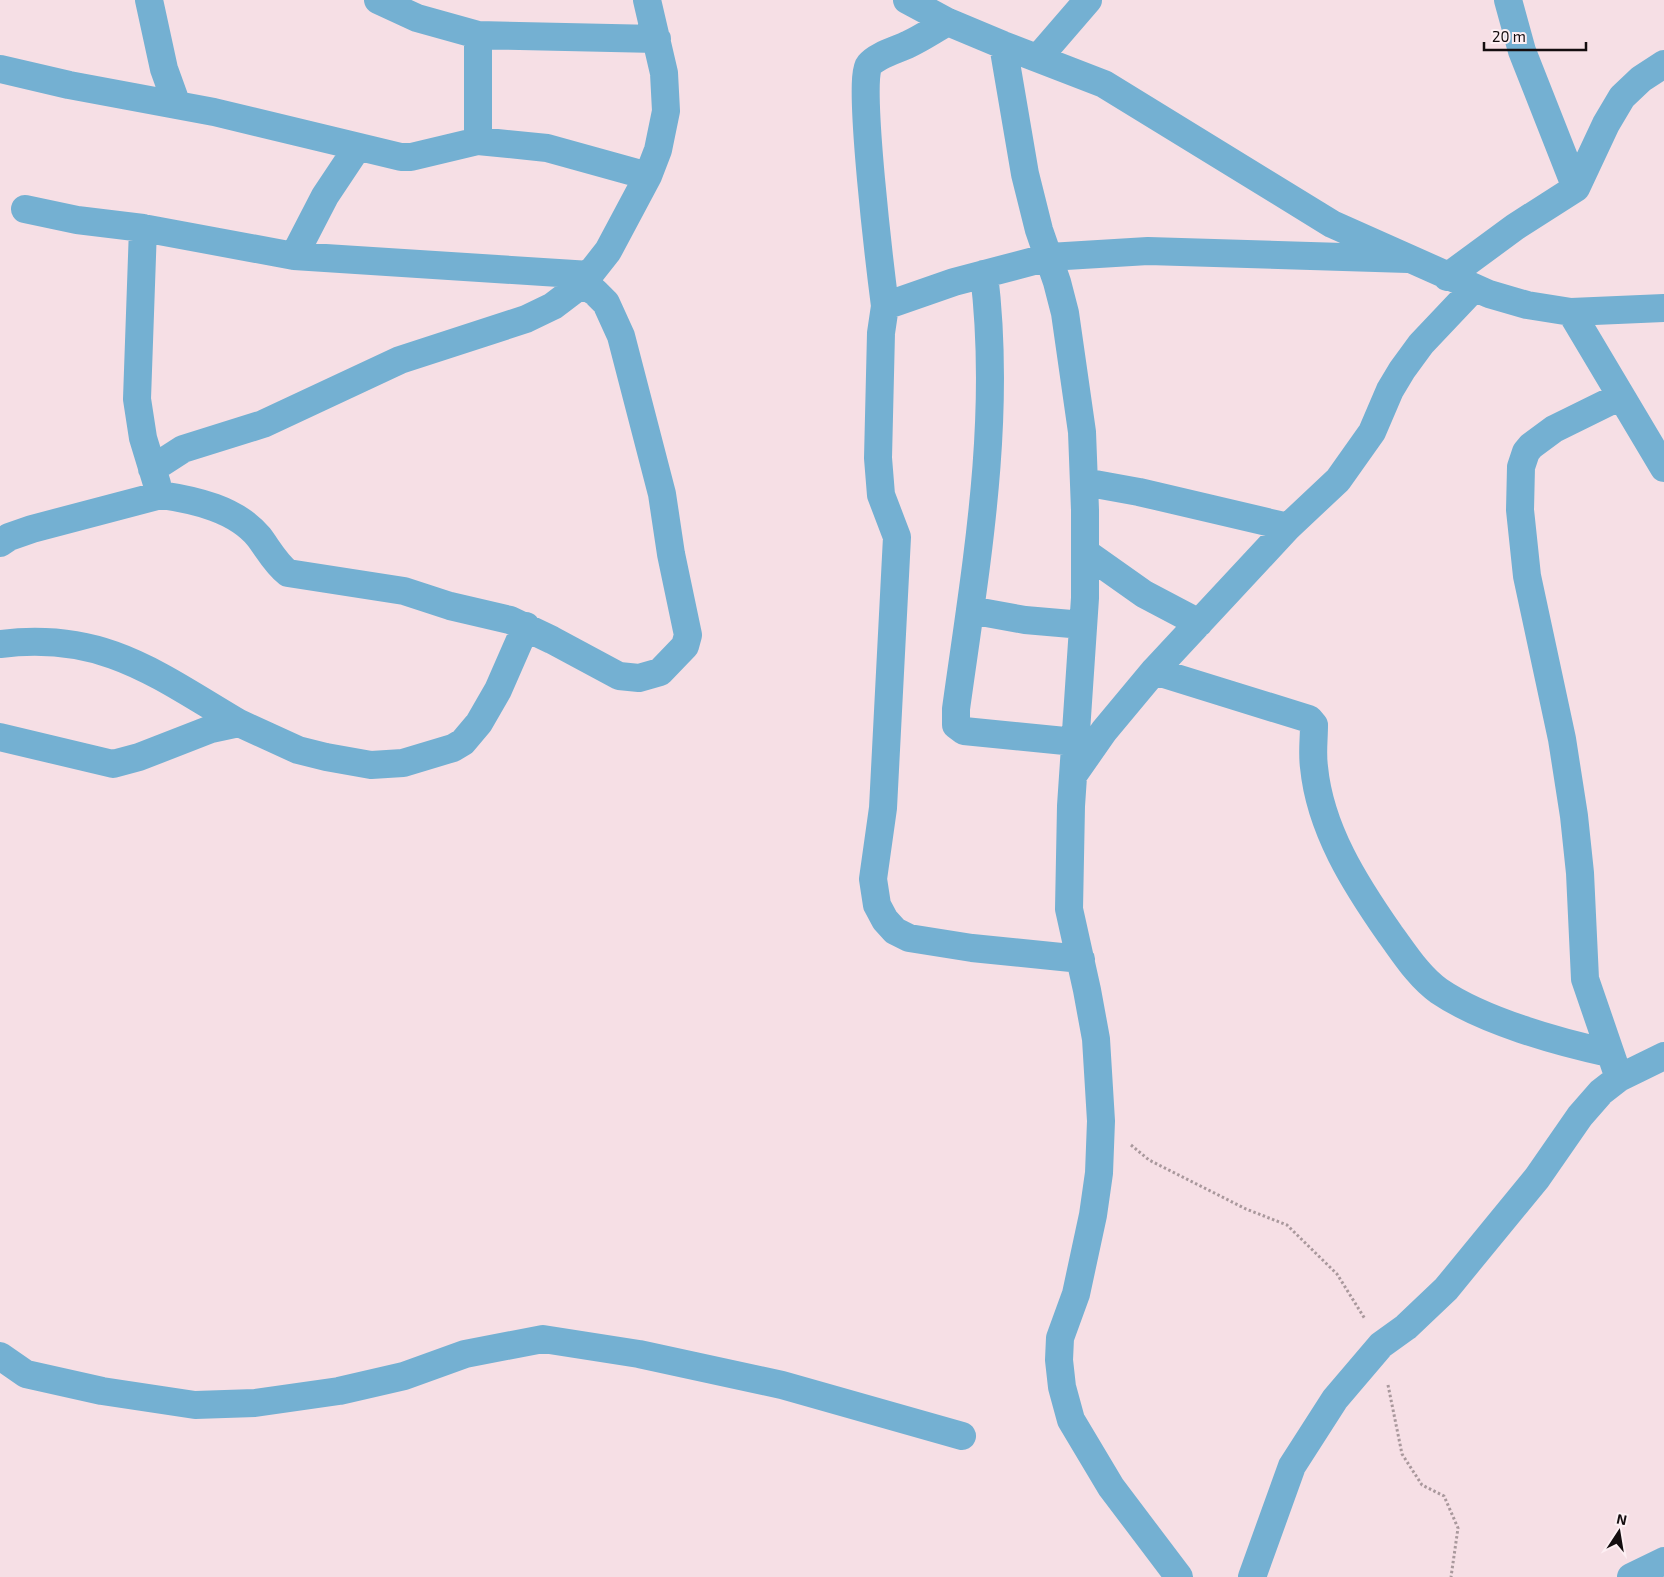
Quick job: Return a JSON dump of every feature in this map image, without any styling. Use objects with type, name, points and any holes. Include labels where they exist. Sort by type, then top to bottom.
[{"type":"street","points":[[149,0],[164,69],[177,105]]},
{"type":"street","points":[[378,0],[417,18],[478,35],[657,39]]},
{"type":"street","points":[[152,468],[183,449],[263,424],[400,360],[526,319],[553,306],[586,279],[608,251],[648,176],[658,150],[666,111],[664,73],[647,0]]},
{"type":"street","points":[[908,0],[948,22],[1104,84],[1332,224],[1447,277],[1527,305],[1571,312],[1664,308]]},
{"type":"street","points":[[1038,58],[1066,23],[1088,0]]},
{"type":"street","points":[[1508,0],[1522,51],[1576,188]]},
{"type":"street","points":[[948,22],[910,44],[871,63],[866,69],[865,93],[870,172],[885,306],[881,350],[878,458],[880,495],[897,537],[884,790],[873,879],[877,905],[885,920],[894,931],[909,938],[972,948],[1081,959]]},
{"type":"street","points":[[478,35],[478,141]]},
{"type":"street","points":[[1003,45],[1025,174],[1039,230],[1066,313],[1075,371],[1084,482],[1086,553],[1069,841],[1069,910],[1081,959],[1099,1062],[1102,1121],[1099,1174],[1093,1215],[1076,1294],[1059,1344],[1062,1387],[1071,1420],[1081,1439],[1111,1487],[1178,1577]]},
{"type":"street","points":[[1447,277],[1515,227],[1576,188],[1606,124],[1622,97],[1641,79],[1664,64]]},
{"type":"street","points":[[0,69],[311,134],[356,148],[411,157],[478,141],[547,148],[648,176]]},
{"type":"street","points":[[294,256],[325,196],[356,148]]},
{"type":"street","points":[[24,209],[77,220],[143,228],[294,256],[586,279]]},
{"type":"street","points":[[143,228],[137,399],[143,438],[161,495]]},
{"type":"street","points":[[885,306],[954,282],[1049,257],[1157,251],[1408,259]]},
{"type":"street","points":[[984,274],[991,345],[985,496],[956,709],[958,728],[964,731],[1076,742]]},
{"type":"street","points":[[0,543],[9,537],[32,529],[161,495],[195,503],[236,517],[246,524],[288,573],[404,591],[526,626],[608,672],[629,678],[639,678],[660,672],[685,646],[688,635],[671,554],[662,494],[621,336],[606,304],[586,279]]},
{"type":"street","points":[[1074,775],[1104,732],[1154,671],[1288,527],[1338,480],[1355,459],[1372,432],[1390,390],[1402,370],[1421,344],[1474,288]]},
{"type":"street","points":[[1571,312],[1664,468]]},
{"type":"street","points":[[1619,1078],[1585,979],[1580,873],[1574,816],[1562,740],[1527,576],[1520,510],[1521,467],[1530,446],[1554,429],[1621,396]]},
{"type":"street","points":[[1084,482],[1139,492],[1288,527]]},
{"type":"street","points":[[1086,553],[1144,594],[1199,623]]},
{"type":"street","points":[[970,610],[1025,620],[1083,626]]},
{"type":"street","points":[[0,644],[51,642],[92,648],[118,655],[201,698],[239,723],[298,750],[371,765],[403,763],[453,748],[464,742],[486,712],[498,690],[526,626]]},
{"type":"street","points":[[1154,671],[1309,718],[1314,725],[1312,745],[1314,769],[1325,814],[1338,850],[1353,880],[1371,907],[1407,957],[1428,981],[1447,996],[1501,1020],[1576,1046],[1609,1053]]},
{"type":"street","points":[[0,737],[113,764],[139,757],[211,729],[239,723]]},
{"type":"street","points":[[1252,1577],[1292,1466],[1322,1417],[1382,1345],[1406,1327],[1446,1289],[1537,1178],[1580,1116],[1601,1092],[1619,1078],[1664,1056]]},
{"type":"street","points":[[0,1356],[26,1374],[102,1391],[196,1405],[245,1403],[339,1391],[404,1376],[465,1354],[543,1340],[639,1354],[758,1379],[962,1436]]},
{"type":"street","points":[[1631,1577],[1664,1561]]},
{"type":"path","points":[[1102,1121],[1150,1160],[1246,1209],[1286,1226],[1337,1274],[1382,1345],[1391,1406],[1402,1454],[1422,1485],[1444,1496],[1458,1528],[1451,1577]]}]
